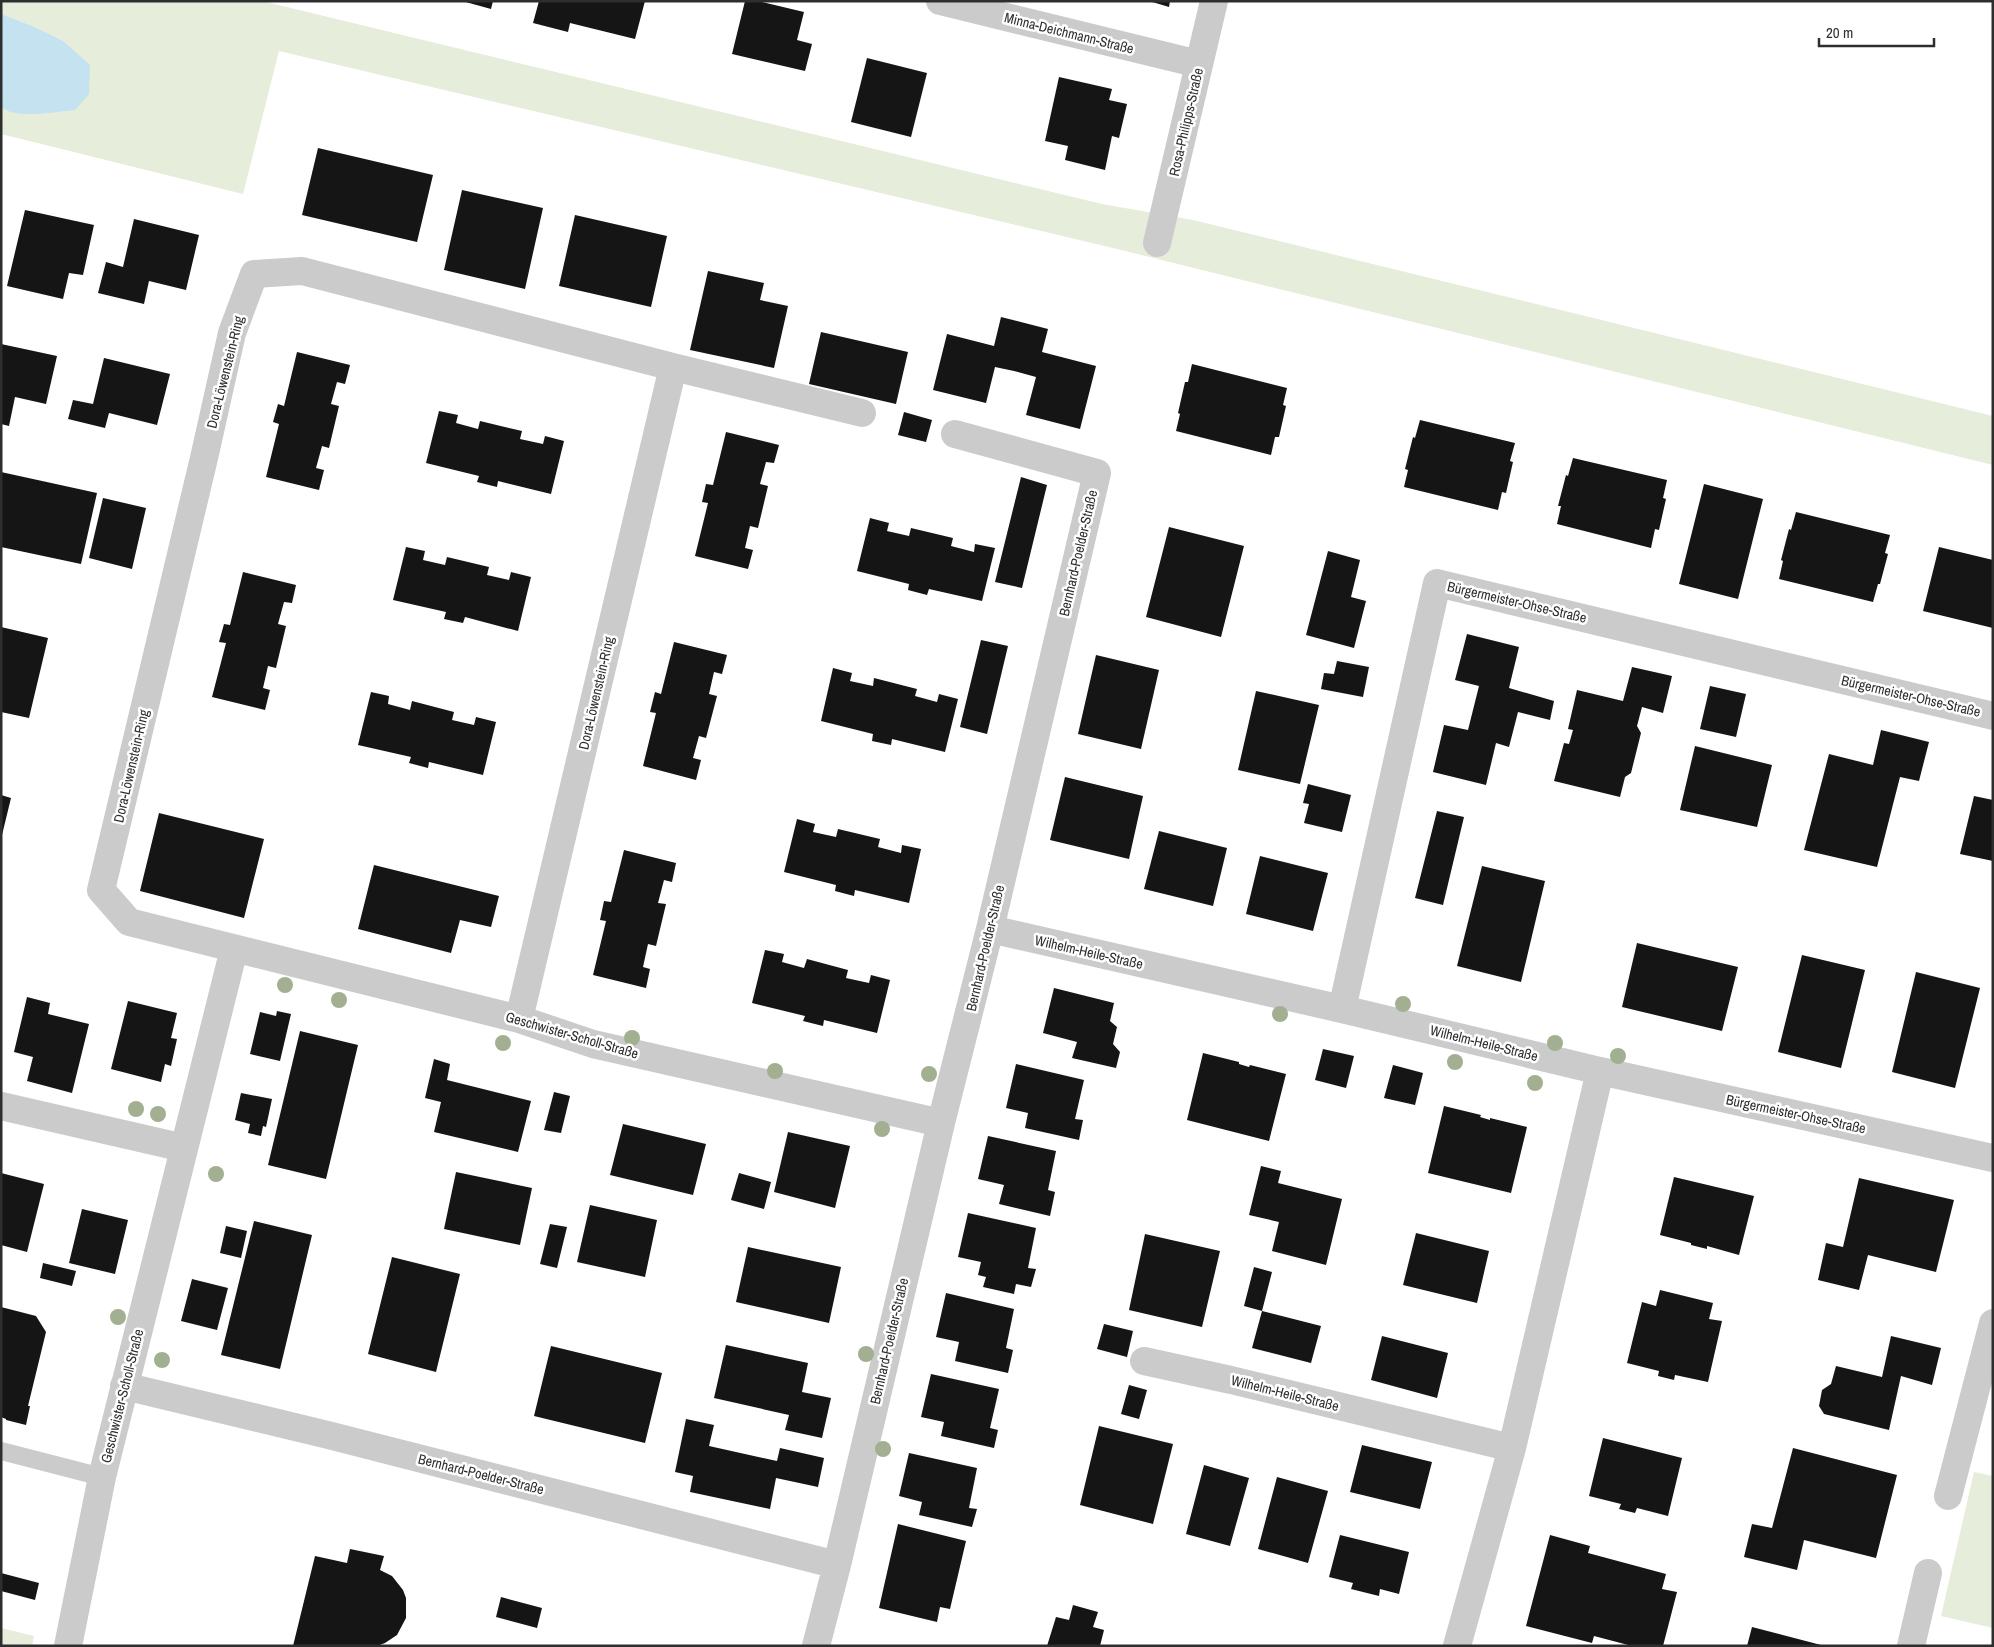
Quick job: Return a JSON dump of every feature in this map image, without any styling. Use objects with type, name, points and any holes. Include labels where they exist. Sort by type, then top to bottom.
[{"type":"street","name":"Minna-Deichmann-Straße","points":[[940,1],[1199,64]]},
{"type":"street","name":"Rosa-Philipps-Straße","points":[[1157,243],[1214,1]]},
{"type":"street","name":"Dora-Löwenstein-Ring","points":[[101,890],[232,333],[254,274],[302,271],[862,414]]},
{"type":"street","name":"Dora-Löwenstein-Ring","points":[[519,1019],[673,367]]},
{"type":"street","name":"Bernhard-Poelder-Straße","points":[[816,1646],[837,1565],[941,1123],[990,929],[1097,473],[955,434]]},
{"type":"street","name":"Bürgermeister-Ohse-Straße","points":[[1342,1009],[1437,583],[1993,716]]},
{"type":"street","name":"Geschwister-Scholl-Straße","points":[[101,890],[129,922],[519,1019],[593,1044],[941,1123]]},
{"type":"street","name":"Wilhelm-Heile-Straße","points":[[990,929],[1342,1009],[1600,1071]]},
{"type":"street","name":"Geschwister-Scholl-Straße","points":[[68,1646],[102,1477],[234,949]]},
{"type":"street","name":"Bürgermeister-Ohse-Straße","points":[[1600,1071],[1993,1158]]},
{"type":"street","points":[[1457,1646],[1512,1448],[1600,1071]]},
{"type":"street","points":[[1,1106],[184,1148]]},
{"type":"street","points":[[1948,1496],[1993,1323]]},
{"type":"street","name":"Wilhelm-Heile-Straße","points":[[1144,1361],[1231,1380],[1512,1448]]},
{"type":"street","name":"Bernhard-Poelder-Straße","points":[[124,1386],[328,1435],[837,1565]]},
{"type":"street","points":[[1911,1646],[1928,1573]]},
{"type":"lane","points":[[1,1451],[102,1477]]},
{"type":"green space","points":[[1,1],[262,1],[1102,204],[1193,220],[1993,416],[1993,465],[1113,248],[279,51],[243,194],[1,134],[1,108],[7,111],[30,25],[1,14]]},
{"type":"green space","points":[[1974,1472],[1993,1476],[1993,1628],[1941,1616]]},
{"type":"green space","points":[[1,1628],[34,1636],[32,1646],[1,1646]]},
{"type":"water","points":[[1,14],[63,41],[90,65],[89,94],[75,110],[27,114],[1,108]]},
{"type":"building","points":[[462,1],[493,1],[491,9]]},
{"type":"building","points":[[539,1],[645,1],[635,39],[570,23],[568,32],[533,23]]},
{"type":"building","points":[[745,1],[758,1],[804,12],[797,40],[812,44],[805,71],[732,54]]},
{"type":"building","points":[[1149,1],[1170,1],[1169,7]]},
{"type":"building","points":[[867,58],[927,73],[911,137],[851,122]]},
{"type":"building","points":[[1059,77],[1112,89],[1109,100],[1127,104],[1119,138],[1112,136],[1105,170],[1065,160],[1068,146],[1045,141]]},
{"type":"building","points":[[318,148],[433,175],[417,242],[302,215]]},
{"type":"building","points":[[462,190],[543,208],[525,289],[444,270]]},
{"type":"building","points":[[25,210],[94,225],[83,275],[69,273],[63,299],[7,286]]},
{"type":"building","points":[[575,215],[667,236],[651,307],[559,286]]},
{"type":"building","points":[[134,219],[199,235],[186,290],[149,281],[144,304],[98,293],[106,262],[123,267]]},
{"type":"building","points":[[708,271],[764,283],[760,300],[788,306],[774,368],[690,350]]},
{"type":"building","points":[[1001,317],[1048,329],[1042,352],[1096,366],[1080,429],[1026,415],[1036,377],[1014,371],[995,367],[986,403],[933,390],[947,334],[994,346]]},
{"type":"building","points":[[821,332],[908,352],[896,404],[809,384]]},
{"type":"building","points":[[1,344],[57,356],[46,404],[15,397],[9,426],[1,424]]},
{"type":"building","points":[[297,352],[350,365],[345,384],[337,382],[331,404],[339,406],[329,448],[322,446],[316,468],[324,470],[319,490],[266,477],[279,424],[273,422],[278,404],[284,406]]},
{"type":"building","points":[[104,358],[170,374],[157,425],[109,413],[105,428],[68,419],[73,400],[93,404]]},
{"type":"building","points":[[1192,364],[1287,388],[1283,405],[1286,406],[1279,437],[1275,437],[1271,455],[1176,431],[1185,382],[1188,382]]},
{"type":"building","points":[[439,411],[458,415],[456,423],[478,429],[480,421],[522,431],[520,439],[543,444],[545,436],[564,441],[551,494],[498,481],[497,487],[477,482],[479,476],[426,463]]},
{"type":"building","points":[[904,412],[932,420],[926,442],[898,435]]},
{"type":"building","points":[[1420,420],[1515,443],[1510,461],[1513,462],[1506,493],[1502,492],[1498,510],[1404,487],[1408,470],[1405,469],[1413,437],[1415,438]]},
{"type":"building","points":[[726,432],[779,445],[774,463],[766,462],[760,484],[768,486],[758,528],[750,526],[745,548],[753,550],[748,569],[695,556],[708,503],[702,502],[706,484],[713,485]]},
{"type":"building","points":[[1573,458],[1667,480],[1663,498],[1666,499],[1659,530],[1655,529],[1651,548],[1557,524],[1561,506],[1558,506],[1566,475],[1568,476]]},
{"type":"building","points":[[1,472],[97,493],[81,564],[1,547]]},
{"type":"building","points":[[1021,477],[1047,485],[1022,588],[995,582]]},
{"type":"building","points":[[1704,484],[1763,499],[1738,599],[1679,584]]},
{"type":"building","points":[[103,498],[146,508],[132,569],[89,558]]},
{"type":"building","points":[[1796,512],[1890,535],[1885,553],[1888,554],[1873,602],[1779,579],[1783,561],[1781,560],[1789,529],[1791,530]]},
{"type":"building","points":[[870,518],[889,523],[887,531],[909,536],[911,528],[953,538],[951,546],[974,552],[975,544],[995,548],[982,601],[929,589],[927,595],[908,590],[909,584],[857,571]]},
{"type":"building","points":[[1169,527],[1244,546],[1221,637],[1146,617]]},
{"type":"building","points":[[406,547],[425,551],[423,560],[445,565],[447,557],[489,567],[487,575],[509,580],[511,572],[531,577],[518,631],[465,617],[463,623],[444,619],[446,612],[393,600]]},
{"type":"building","points":[[1939,547],[1993,560],[1993,628],[1923,611]]},
{"type":"building","points":[[1328,551],[1360,560],[1351,597],[1366,601],[1354,648],[1306,635]]},
{"type":"building","points":[[243,572],[296,585],[292,603],[284,602],[278,624],[286,626],[276,668],[268,666],[263,688],[270,690],[265,710],[212,697],[226,643],[219,642],[224,624],[230,625]]},
{"type":"building","points":[[1,627],[48,638],[29,718],[1,712]]},
{"type":"building","points":[[1467,634],[1519,647],[1509,688],[1554,701],[1550,720],[1518,712],[1509,747],[1496,743],[1486,785],[1433,772],[1444,725],[1468,730],[1479,686],[1455,680]]},
{"type":"building","points":[[981,640],[1008,646],[987,734],[960,727]]},
{"type":"building","points":[[674,642],[727,655],[722,674],[714,672],[709,694],[717,696],[706,738],[699,736],[693,758],[701,760],[696,780],[643,766],[656,713],[650,712],[655,692],[661,694]]},
{"type":"building","points":[[1096,655],[1159,670],[1141,749],[1078,734]]},
{"type":"building","points":[[1337,661],[1369,667],[1363,697],[1321,689],[1324,673],[1334,674]]},
{"type":"building","points":[[1632,667],[1672,676],[1663,713],[1642,707],[1637,726],[1641,733],[1631,773],[1625,777],[1620,797],[1554,781],[1564,743],[1569,744],[1573,730],[1568,729],[1577,690],[1623,701]]},
{"type":"building","points":[[833,668],[852,673],[850,681],[873,686],[874,678],[917,689],[915,696],[937,702],[939,694],[958,699],[945,752],[892,739],[891,745],[872,741],[873,734],[821,721]]},
{"type":"building","points":[[1710,686],[1746,694],[1736,737],[1700,729]]},
{"type":"building","points":[[1256,691],[1319,705],[1300,784],[1238,770]]},
{"type":"building","points":[[371,692],[389,696],[388,704],[410,710],[412,701],[454,712],[452,720],[474,725],[476,717],[496,722],[483,775],[429,762],[428,768],[409,763],[411,757],[358,745]]},
{"type":"building","points":[[1881,730],[1929,742],[1919,781],[1900,777],[1877,867],[1804,850],[1829,754],[1873,765]]},
{"type":"building","points":[[1695,746],[1772,765],[1757,827],[1680,810]]},
{"type":"building","points":[[1065,777],[1143,796],[1129,859],[1050,840]]},
{"type":"building","points":[[1308,784],[1351,795],[1342,832],[1304,823],[1309,804],[1303,803]]},
{"type":"building","points":[[1,795],[11,798],[2,835],[1,835]]},
{"type":"building","points":[[1974,796],[1993,800],[1993,861],[1960,854]]},
{"type":"building","points":[[1437,811],[1464,817],[1443,905],[1415,898]]},
{"type":"building","points":[[159,813],[264,839],[244,918],[140,891]]},
{"type":"building","points":[[797,819],[815,824],[813,832],[836,837],[838,829],[880,839],[878,847],[901,853],[902,845],[921,849],[909,903],[855,890],[854,896],[835,891],[836,885],[784,872]]},
{"type":"building","points":[[1159,831],[1227,848],[1213,906],[1144,889]]},
{"type":"building","points":[[624,850],[676,863],[672,882],[664,880],[658,903],[666,904],[656,946],[648,944],[643,967],[650,969],[646,988],[593,975],[606,921],[600,920],[604,901],[611,902]]},
{"type":"building","points":[[1260,856],[1328,873],[1313,931],[1246,914]]},
{"type":"building","points":[[374,865],[499,896],[491,927],[460,920],[451,953],[358,929]]},
{"type":"building","points":[[1482,866],[1545,881],[1521,982],[1457,966]]},
{"type":"building","points":[[1637,943],[1738,967],[1722,1031],[1622,1007]]},
{"type":"building","points":[[765,950],[784,954],[782,962],[804,968],[807,959],[848,970],[846,978],[869,983],[871,975],[890,980],[877,1033],[824,1020],[823,1026],[803,1021],[805,1016],[752,1003]]},
{"type":"building","points":[[1802,955],[1865,970],[1841,1068],[1778,1052]]},
{"type":"building","points":[[1916,972],[1980,988],[1955,1088],[1892,1072]]},
{"type":"building","points":[[1054,988],[1114,1003],[1110,1021],[1117,1027],[1113,1044],[1120,1052],[1116,1068],[1072,1058],[1077,1042],[1043,1033]]},
{"type":"building","points":[[27,997],[50,1003],[48,1014],[89,1024],[72,1093],[27,1081],[33,1057],[14,1052]]},
{"type":"building","points":[[128,1001],[177,1013],[171,1038],[177,1039],[171,1066],[165,1064],[161,1082],[111,1069]]},
{"type":"building","points":[[277,1011],[291,1014],[280,1061],[250,1054],[260,1012],[276,1016]]},
{"type":"building","points":[[300,1031],[358,1045],[326,1179],[268,1165]]},
{"type":"building","points":[[1323,1049],[1354,1056],[1346,1088],[1315,1080]]},
{"type":"building","points":[[1203,1053],[1239,1062],[1239,1064],[1249,1067],[1250,1065],[1286,1074],[1269,1141],[1187,1120]]},
{"type":"building","points":[[434,1059],[450,1064],[447,1080],[531,1101],[518,1152],[434,1132],[441,1102],[425,1098]]},
{"type":"building","points":[[1016,1064],[1084,1080],[1075,1119],[1083,1120],[1079,1140],[1025,1128],[1028,1113],[1006,1108]]},
{"type":"building","points":[[1393,1065],[1423,1073],[1415,1105],[1384,1098]]},
{"type":"building","points":[[554,1092],[570,1096],[561,1133],[544,1130]]},
{"type":"building","points":[[241,1093],[272,1099],[266,1127],[263,1126],[261,1136],[248,1133],[250,1124],[235,1120]]},
{"type":"building","points":[[1444,1106],[1481,1115],[1480,1117],[1490,1120],[1490,1118],[1527,1127],[1511,1193],[1428,1173]]},
{"type":"building","points":[[623,1124],[706,1144],[693,1195],[610,1175]]},
{"type":"building","points":[[788,1132],[850,1146],[835,1208],[774,1192]]},
{"type":"building","points":[[988,1136],[1056,1151],[1048,1190],[1055,1192],[1050,1216],[999,1204],[1004,1185],[978,1179]]},
{"type":"building","points":[[1261,1166],[1281,1171],[1278,1183],[1342,1199],[1326,1265],[1272,1251],[1279,1222],[1249,1215]]},
{"type":"building","points":[[456,1172],[532,1188],[520,1245],[444,1229]]},
{"type":"building","points":[[1,1173],[44,1184],[27,1252],[1,1245]]},
{"type":"building","points":[[739,1173],[771,1182],[764,1209],[731,1200]]},
{"type":"building","points":[[1674,1177],[1754,1196],[1739,1255],[1707,1246],[1707,1249],[1691,1245],[1691,1243],[1660,1235]]},
{"type":"building","points":[[1859,1178],[1954,1200],[1936,1272],[1868,1255],[1859,1290],[1818,1280],[1826,1243],[1843,1247]]},
{"type":"building","points":[[590,1205],[657,1220],[645,1277],[577,1262]]},
{"type":"building","points":[[82,1209],[128,1220],[115,1274],[69,1263]]},
{"type":"building","points":[[968,1213],[1036,1228],[1028,1268],[1036,1269],[1031,1287],[1016,1284],[1014,1294],[983,1287],[986,1277],[978,1275],[981,1262],[958,1257]]},
{"type":"building","points":[[254,1221],[312,1235],[280,1369],[221,1355]]},
{"type":"building","points":[[550,1224],[567,1227],[557,1268],[540,1264]]},
{"type":"building","points":[[226,1226],[247,1231],[241,1258],[220,1253]]},
{"type":"building","points":[[1416,1233],[1489,1251],[1477,1303],[1403,1285]]},
{"type":"building","points":[[1145,1234],[1220,1251],[1202,1327],[1129,1310]]},
{"type":"building","points":[[748,1247],[841,1267],[829,1323],[736,1302]]},
{"type":"building","points":[[392,1257],[460,1274],[436,1372],[368,1354]]},
{"type":"building","points":[[43,1263],[76,1271],[72,1286],[40,1278]]},
{"type":"building","points":[[1254,1267],[1272,1272],[1262,1311],[1244,1306]]},
{"type":"building","points":[[192,1279],[228,1288],[217,1330],[181,1321]]},
{"type":"building","points":[[1660,1290],[1713,1303],[1709,1319],[1722,1321],[1708,1382],[1675,1375],[1674,1380],[1658,1376],[1659,1371],[1627,1363],[1642,1302],[1656,1306]]},
{"type":"building","points":[[946,1293],[1014,1309],[1006,1348],[1013,1350],[1008,1373],[955,1361],[959,1342],[936,1337]]},
{"type":"building","points":[[1,1307],[36,1316],[46,1332],[28,1406],[30,1406],[26,1425],[1,1417]]},
{"type":"building","points":[[1262,1311],[1321,1326],[1311,1363],[1252,1348]]},
{"type":"building","points":[[1104,1324],[1133,1331],[1127,1357],[1097,1349]]},
{"type":"building","points":[[1382,1336],[1448,1353],[1437,1398],[1371,1380]]},
{"type":"building","points":[[1891,1336],[1941,1348],[1932,1385],[1901,1376],[1889,1430],[1824,1414],[1819,1406],[1822,1390],[1831,1384],[1836,1366],[1882,1377]]},
{"type":"building","points":[[726,1345],[808,1363],[802,1392],[831,1398],[822,1438],[785,1430],[789,1415],[714,1398]]},
{"type":"building","points":[[551,1346],[662,1373],[645,1443],[534,1416]]},
{"type":"building","points":[[931,1374],[999,1389],[990,1428],[998,1430],[994,1448],[941,1436],[944,1422],[921,1417]]},
{"type":"building","points":[[1129,1385],[1147,1390],[1139,1419],[1121,1414]]},
{"type":"building","points":[[686,1419],[714,1425],[709,1446],[777,1461],[780,1448],[824,1458],[818,1487],[776,1478],[770,1509],[690,1492],[693,1476],[675,1472]]},
{"type":"building","points":[[1099,1426],[1173,1444],[1153,1524],[1080,1505]]},
{"type":"building","points":[[1603,1438],[1682,1458],[1668,1516],[1637,1508],[1635,1513],[1619,1509],[1621,1504],[1589,1496]]},
{"type":"building","points":[[1362,1445],[1432,1462],[1420,1509],[1350,1492]]},
{"type":"building","points":[[1793,1448],[1897,1475],[1876,1558],[1804,1540],[1797,1570],[1744,1557],[1752,1524],[1772,1528]]},
{"type":"building","points":[[909,1453],[977,1468],[969,1508],[977,1509],[972,1527],[919,1515],[922,1502],[899,1496]]},
{"type":"building","points":[[1204,1465],[1249,1478],[1230,1546],[1186,1534]]},
{"type":"building","points":[[1277,1477],[1328,1491],[1308,1563],[1258,1549]]},
{"type":"building","points":[[898,1524],[966,1541],[950,1609],[940,1607],[937,1622],[879,1608]]},
{"type":"building","points":[[1340,1535],[1409,1552],[1399,1594],[1380,1589],[1379,1596],[1351,1589],[1353,1583],[1329,1577]]},
{"type":"building","points":[[1550,1535],[1590,1546],[1588,1553],[1666,1574],[1662,1589],[1677,1592],[1663,1646],[1632,1646],[1594,1636],[1592,1643],[1526,1626]]},
{"type":"building","points":[[350,1549],[384,1556],[380,1570],[392,1576],[403,1590],[406,1598],[406,1618],[397,1635],[377,1646],[293,1646],[315,1556],[347,1563]]},
{"type":"building","points":[[1,1573],[39,1583],[35,1600],[1,1591]]},
{"type":"building","points":[[501,1597],[542,1608],[537,1628],[496,1617]]},
{"type":"building","points":[[1073,1605],[1098,1612],[1093,1627],[1104,1630],[1100,1646],[1047,1646],[1056,1617],[1069,1620]]},
{"type":"building","points":[[1752,1627],[1821,1645],[1821,1646],[1747,1646]]}]
